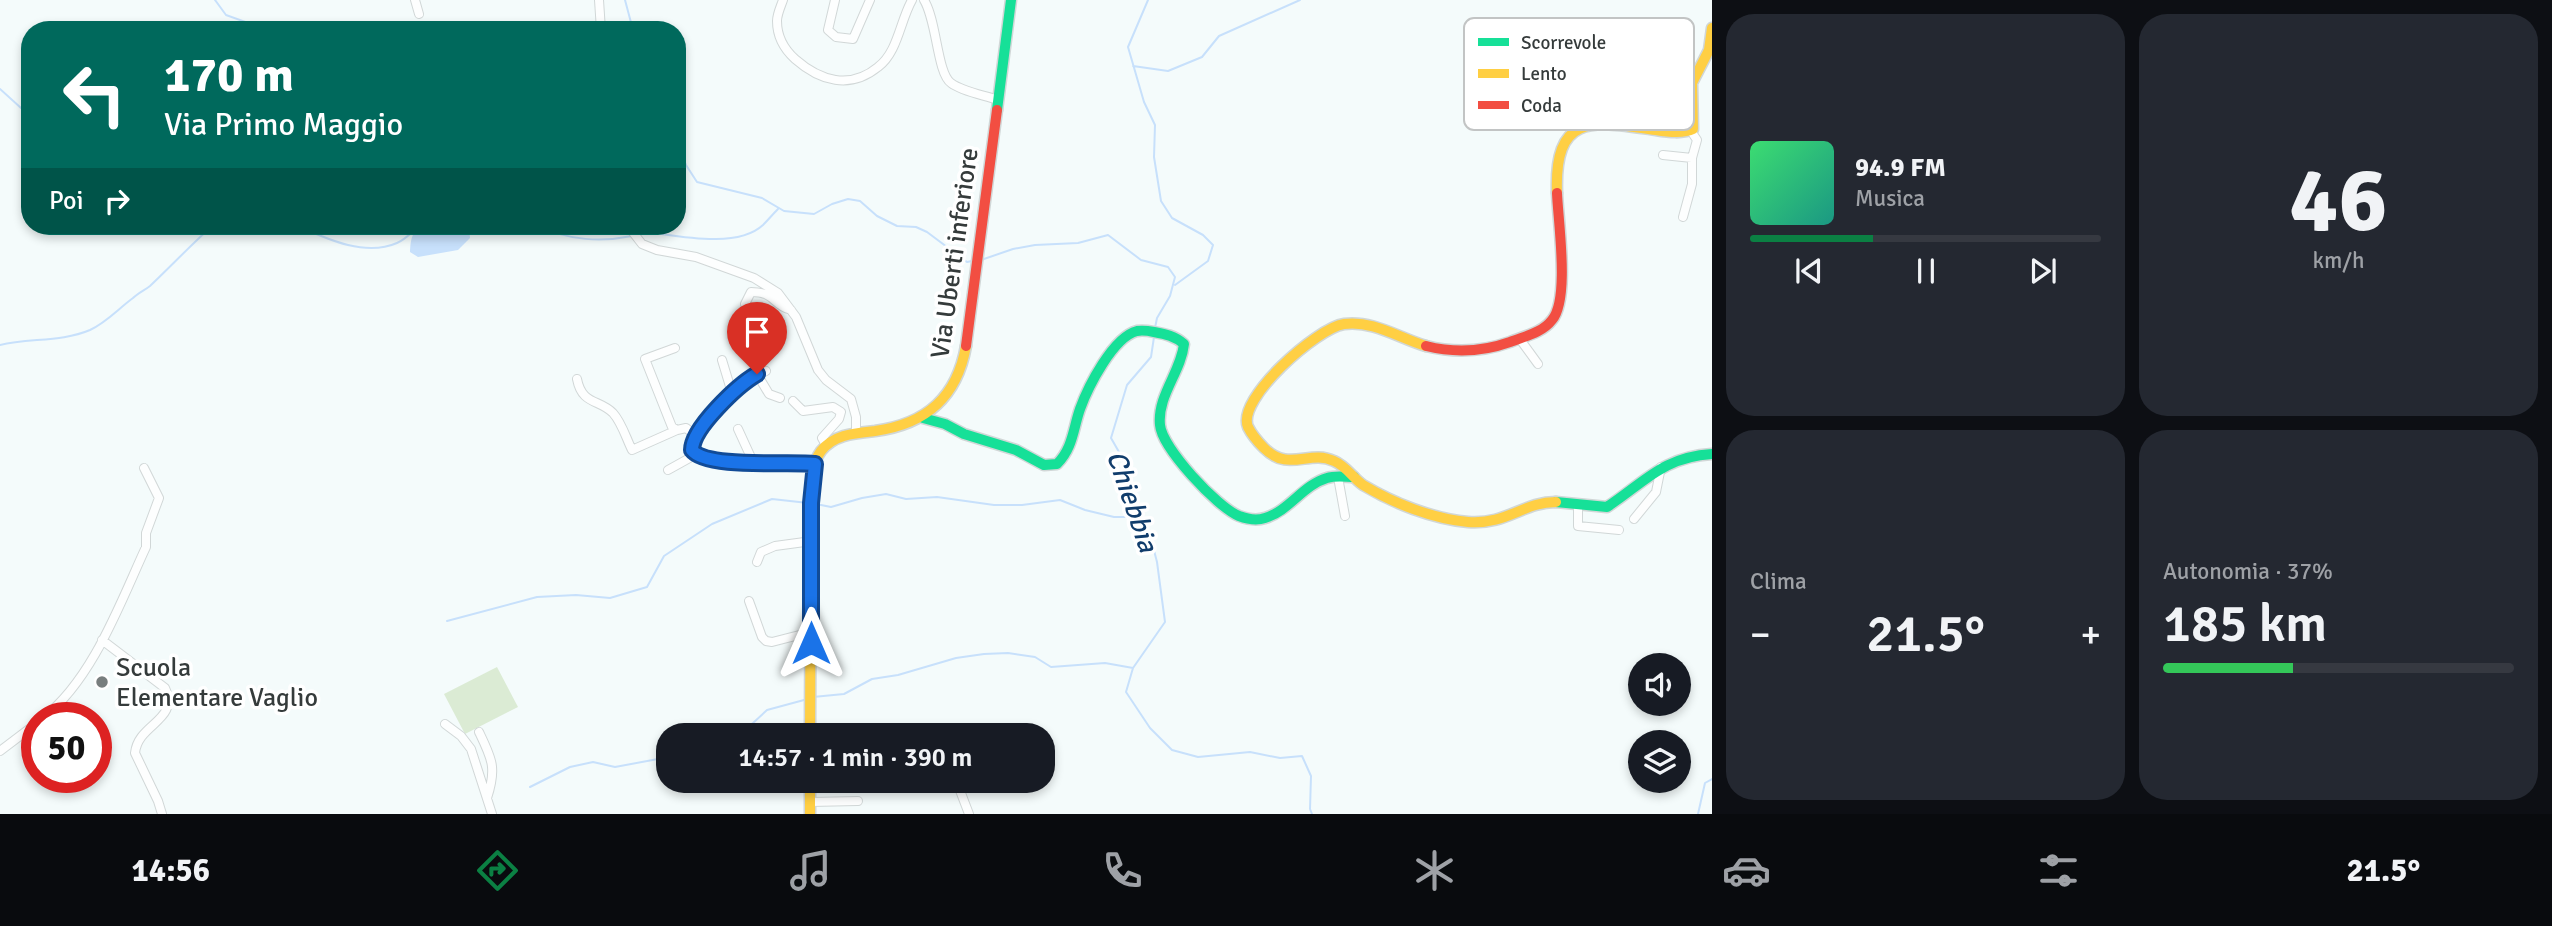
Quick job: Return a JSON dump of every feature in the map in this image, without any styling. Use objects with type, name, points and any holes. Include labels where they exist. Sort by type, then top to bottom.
[{"type":"street","points":[[415,0],[419,14]]},
{"type":"street","points":[[599,0],[600,21]]},
{"type":"street","points":[[783,0],[777,20],[780,38],[787,51],[814,74],[829,80],[848,81],[862,77],[879,67],[889,55],[912,0]]},
{"type":"street","points":[[835,0],[828,30],[836,37],[853,39],[870,0]]},
{"type":"street","points":[[924,0],[931,11],[943,73],[948,82],[998,100]]},
{"type":"street","name":"Via Uberti inferiore","points":[[826,445],[840,436],[894,428],[923,418],[940,403],[956,381],[969,330],[1011,0]]},
{"type":"street","points":[[1694,79],[1709,50],[1712,29]]},
{"type":"street","points":[[1574,130],[1567,135],[1558,168],[1556,197],[1562,284],[1556,317],[1541,330],[1491,349],[1469,352],[1424,345],[1373,326],[1353,322],[1333,326],[1318,335],[1277,372],[1251,402],[1246,416],[1249,430],[1268,454],[1280,461],[1329,459],[1341,465],[1354,477],[1404,504],[1457,521],[1499,520],[1538,503],[1550,501],[1607,508],[1661,467],[1684,455],[1712,454]]},
{"type":"street","points":[[1676,130],[1691,131],[1697,140],[1692,158],[1692,184],[1683,217]]},
{"type":"street","points":[[1663,155],[1692,158]]},
{"type":"street","points":[[634,235],[637,240],[657,250],[696,257],[754,278],[778,293],[791,310],[818,370],[826,380],[851,399],[856,417],[856,433]]},
{"type":"street","points":[[745,304],[751,292],[763,292],[771,295],[783,308],[791,310]]},
{"type":"street","points":[[923,418],[1016,450],[1044,465],[1056,464],[1070,449],[1081,409],[1103,365],[1119,344],[1133,332],[1147,331],[1181,340],[1184,348],[1160,413],[1162,435],[1168,448],[1227,509],[1240,517],[1261,520],[1276,514],[1312,486],[1326,479],[1354,477]]},
{"type":"street","points":[[1519,338],[1538,364]]},
{"type":"street","points":[[675,348],[645,359],[672,427],[677,430]]},
{"type":"street","points":[[722,360],[733,393]]},
{"type":"street","points":[[695,455],[692,450],[695,435],[744,381],[766,371]]},
{"type":"street","points":[[757,374],[769,394],[780,398]]},
{"type":"street","points":[[577,379],[584,395],[613,414],[632,450],[677,430],[686,428],[695,435]]},
{"type":"street","points":[[793,401],[803,411],[834,407],[841,412],[839,419],[822,438],[826,445],[815,464],[811,503],[810,723]]},
{"type":"street","points":[[940,403],[945,424]]},
{"type":"street","points":[[737,429],[754,464]]},
{"type":"street","points":[[668,470],[695,455],[754,464],[815,464]]},
{"type":"street","points":[[1634,519],[1656,492],[1661,467]]},
{"type":"street","points":[[60,702],[72,691],[102,640],[146,547],[146,533],[159,498],[144,468]]},
{"type":"street","points":[[1338,477],[1345,516]]},
{"type":"street","points":[[1578,506],[1578,526],[1619,530]]},
{"type":"street","points":[[757,562],[761,552],[775,546],[812,541]]},
{"type":"street","points":[[749,601],[762,637],[766,641],[772,642],[811,632]]},
{"type":"street","points":[[102,640],[165,688],[169,697],[170,704],[165,714],[139,738],[135,753],[159,801],[162,814]]},
{"type":"street","points":[[445,724],[461,736],[471,749],[492,814]]},
{"type":"street","points":[[479,732],[494,761],[493,782],[487,798]]},
{"type":"street","points":[[0,751],[21,735]]},
{"type":"street","points":[[810,793],[810,814]]},
{"type":"street","points":[[961,793],[969,814]]},
{"type":"street","points":[[810,802],[858,801]]},
{"type":"green space","points":[[497,667],[518,707],[465,734],[444,694]]},
{"type":"water","points":[[470,235],[470,238],[458,250],[418,257],[410,252],[412,236]]},
{"type":"waterway","points":[[215,0],[226,15],[243,21]]},
{"type":"waterway","name":"Chiebbia","points":[[625,0],[631,21]]},
{"type":"waterway","points":[[1148,0],[1128,47],[1144,102],[1155,125],[1154,157],[1161,201],[1172,218],[1203,235],[1213,245],[1208,261],[1175,285]]},
{"type":"waterway","points":[[1133,66],[1168,71],[1202,57],[1219,36],[1300,0]]},
{"type":"waterway","points":[[0,89],[21,108]]},
{"type":"waterway","name":"Chiebbia","points":[[686,165],[697,182],[762,198],[784,211],[814,214],[848,199],[860,201],[877,216],[897,226],[916,227],[927,232],[967,262],[972,261]]},
{"type":"waterway","points":[[670,235],[707,239],[738,237],[763,225],[778,209]]},
{"type":"waterway","points":[[0,345],[79,334],[96,327],[150,286],[203,235]]},
{"type":"waterway","points":[[319,235],[346,245],[372,248],[400,242],[409,235]]},
{"type":"waterway","points":[[562,235],[585,239],[632,236]]},
{"type":"waterway","name":"Chiebbia","points":[[981,260],[1013,249],[1078,243],[1108,235],[1141,260],[1168,267],[1175,277],[1170,296],[1157,318],[1155,328]]},
{"type":"waterway","name":"Chiebbia","points":[[1154,337],[1151,357],[1127,385],[1111,438],[1123,459],[1129,485],[1150,535],[1157,562],[1165,622],[1133,668],[1126,692],[1150,728],[1172,750],[1198,757],[1250,752],[1280,758],[1302,756],[1311,776],[1312,814]]},
{"type":"waterway","points":[[816,504],[831,507],[886,494],[906,499],[937,497],[994,505],[1022,505],[1060,500],[1114,517],[1141,517]]},
{"type":"waterway","points":[[447,621],[537,597],[576,595],[610,598],[647,587],[664,556],[712,524],[772,499],[808,503]]},
{"type":"waterway","points":[[813,697],[844,694],[872,679],[898,675],[956,658],[984,654],[1008,653],[1035,657],[1051,667],[1105,663],[1133,668]]},
{"type":"waterway","points":[[753,723],[767,710],[804,700]]},
{"type":"waterway","points":[[530,787],[570,767],[593,762],[615,767],[656,759]]},
{"type":"waterway","name":"Chiebbia","points":[[1698,814],[1705,783],[1712,779]]},
{"type":"traffic: fast","points":[[997,110],[1011,0]]},
{"type":"traffic: fast","points":[[923,418],[1016,450],[1044,465],[1057,464],[1069,445],[1080,409],[1102,364],[1128,335],[1137,331],[1148,331],[1170,336],[1184,344],[1179,364],[1162,404],[1160,425],[1163,435],[1192,476],[1229,510],[1248,519],[1265,518],[1274,515],[1318,481],[1334,477],[1354,477]]},
{"type":"traffic: fast","points":[[1556,502],[1607,507],[1667,465],[1712,454]]},
{"type":"traffic: slow","points":[[1694,79],[1709,50],[1712,28]]},
{"type":"traffic: slow","points":[[1557,193],[1562,148],[1570,135],[1579,130]]},
{"type":"traffic: slow","points":[[1654,130],[1690,130]]},
{"type":"traffic: slow","points":[[1426,346],[1386,330],[1355,323],[1332,328],[1299,351],[1266,383],[1254,400],[1248,415],[1248,427],[1253,436],[1273,455],[1291,460],[1316,457],[1334,461],[1375,492],[1400,504],[1441,517],[1482,522],[1544,503],[1556,502]]},
{"type":"traffic: slow","points":[[810,723],[811,503],[812,476],[817,457],[832,441],[910,422],[937,405],[955,380],[966,346]]},
{"type":"traffic: slow","points":[[810,793],[810,814]]},
{"type":"traffic: jam","points":[[966,346],[997,110]]},
{"type":"traffic: jam","points":[[1426,346],[1447,350],[1489,348],[1533,334],[1552,320],[1561,295],[1562,278],[1557,193]]},
{"type":"place","name":"Scuola Elementare Vaglio","points":[[102,682]]},
{"type":"route","points":[[757,374],[744,381],[695,435],[692,450],[695,455],[750,464],[815,464],[811,503],[811,643]]}]
